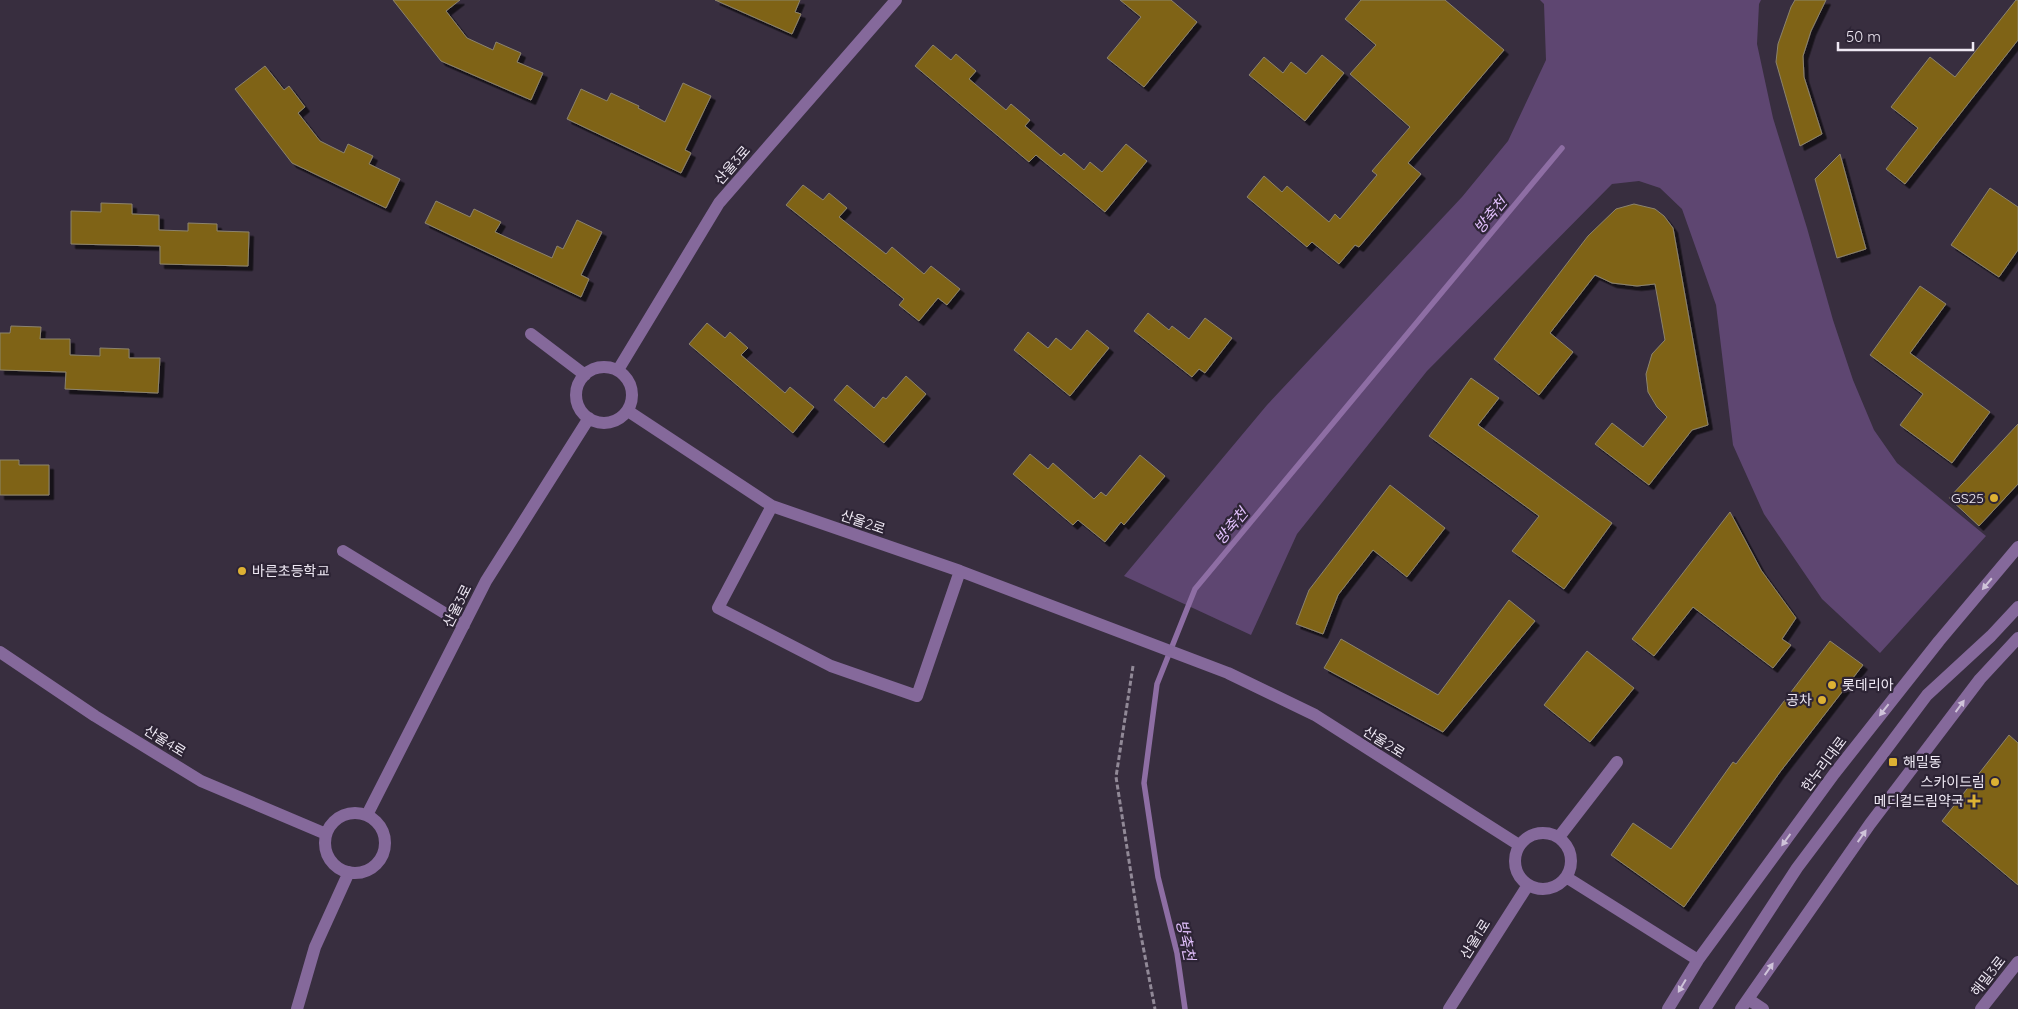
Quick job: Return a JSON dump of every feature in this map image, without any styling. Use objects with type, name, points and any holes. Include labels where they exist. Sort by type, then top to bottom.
[{"type":"street","name":"산울3로","points":[[618,370],[719,203],[896,0]]},
{"type":"street","points":[[531,334],[585,375]]},
{"type":"street","points":[[601,367],[618,370],[630,384],[633,393],[628,411],[621,418],[612,422],[602,423],[589,418],[579,408],[576,400],[576,390],[579,382],[592,370],[601,367]]},
{"type":"street","name":"산울2로","points":[[628,411],[772,506],[960,571],[1228,673],[1315,715],[1519,845]]},
{"type":"street","name":"산울3로","points":[[367,815],[486,581],[589,418]]},
{"type":"street","points":[[772,506],[718,608],[831,666],[908,693],[917,696],[960,571]]},
{"type":"street","name":"한누리대로","points":[[1668,1009],[1698,960],[1840,767],[1939,640],[2018,547]]},
{"type":"street","points":[[343,551],[464,625]]},
{"type":"street","points":[[1705,1009],[1797,868],[1927,695],[1991,636],[2018,607]]},
{"type":"street","points":[[1763,1009],[1744,1004],[1870,824],[1980,679],[2018,638]]},
{"type":"street","name":"산울4로","points":[[0,652],[95,716],[201,781],[326,834]]},
{"type":"street","points":[[1559,837],[1617,762]]},
{"type":"street","points":[[354,812],[367,815],[381,826],[385,835],[384,855],[378,863],[361,873],[349,872],[334,865],[328,857],[325,848],[326,834],[335,820],[344,814],[354,812]]},
{"type":"street","points":[[1541,832],[1559,837],[1566,844],[1570,852],[1570,870],[1566,877],[1558,885],[1550,888],[1540,889],[1528,885],[1517,874],[1515,855],[1519,845],[1532,834],[1541,832]]},
{"type":"street","points":[[297,1009],[315,947],[349,872]]},
{"type":"street","points":[[1566,877],[1698,960]]},
{"type":"street","name":"산울1로","points":[[1449,1009],[1528,885]]},
{"type":"street","name":"해밀3로","points":[[1980,1009],[2018,962]]},
{"type":"path","points":[[1132,666],[1116,776],[1139,925],[1155,1009]]},
{"type":"shaded area","points":[[1540,0],[1761,0],[1759,4],[1757,44],[1773,118],[1833,320],[1853,380],[1874,430],[1897,463],[1986,536],[1880,653],[1822,599],[1764,514],[1733,445],[1716,305],[1682,209],[1660,188],[1639,181],[1612,184],[1427,371],[1297,534],[1251,635],[1124,576],[1267,405],[1462,197],[1508,141],[1546,60],[1544,4]]},
{"type":"building","points":[[393,0],[460,0],[446,11],[467,38],[493,50],[496,42],[521,53],[517,62],[543,73],[531,100],[441,61]]},
{"type":"building","points":[[715,0],[800,0],[795,12],[801,14],[792,34]]},
{"type":"building","points":[[1120,0],[1171,0],[1197,22],[1144,87],[1107,58],[1141,17]]},
{"type":"building","points":[[1361,0],[1445,0],[1504,50],[1408,163],[1421,174],[1359,247],[1355,245],[1339,264],[1312,242],[1307,247],[1247,197],[1264,176],[1282,192],[1287,186],[1329,222],[1335,214],[1340,219],[1377,175],[1372,171],[1410,127],[1350,74],[1376,45],[1345,19]]},
{"type":"building","points":[[1795,0],[1826,0],[1811,31],[1803,56],[1804,77],[1822,134],[1800,146],[1776,62],[1778,44]]},
{"type":"building","points":[[2016,0],[2018,0],[2018,40],[1905,184],[1886,169],[1918,128],[1891,107],[1930,57],[1955,77]]},
{"type":"building","points":[[933,45],[951,60],[956,54],[976,71],[969,79],[1006,110],[1011,104],[1030,120],[1025,126],[1061,156],[1064,153],[1084,170],[1090,162],[1102,172],[1126,144],[1147,161],[1105,212],[1036,155],[1029,162],[915,66]]},
{"type":"building","points":[[1322,55],[1344,73],[1305,121],[1249,75],[1264,57],[1283,73],[1291,62],[1306,74]]},
{"type":"building","points":[[265,66],[284,90],[289,86],[305,107],[298,113],[320,141],[344,153],[348,144],[373,156],[369,164],[400,179],[386,208],[292,163],[235,89]]},
{"type":"building","points":[[683,83],[711,96],[685,150],[691,153],[681,173],[567,119],[581,89],[607,101],[611,93],[639,106],[638,108],[665,122]]},
{"type":"building","points":[[1840,154],[1866,249],[1837,258],[1815,179]]},
{"type":"building","points":[[803,185],[823,200],[829,193],[847,208],[839,217],[886,254],[892,247],[924,274],[931,266],[960,289],[947,305],[938,298],[919,321],[899,305],[904,299],[786,205]]},
{"type":"building","points":[[1990,188],[2018,207],[2018,250],[1999,277],[1951,245]]},
{"type":"building","points":[[436,201],[470,217],[474,209],[501,222],[495,232],[552,258],[557,246],[563,249],[577,220],[602,232],[581,275],[589,279],[581,297],[425,223]]},
{"type":"building","points":[[101,203],[132,204],[132,214],[159,215],[159,230],[188,231],[188,223],[217,224],[217,231],[249,232],[248,266],[160,264],[160,246],[71,244],[71,211],[101,212]]},
{"type":"building","points":[[1634,204],[1655,209],[1664,216],[1673,228],[1708,425],[1692,430],[1649,485],[1595,444],[1612,423],[1643,447],[1667,417],[1657,407],[1648,392],[1646,374],[1652,354],[1665,340],[1655,284],[1637,286],[1612,283],[1595,275],[1550,333],[1573,352],[1539,395],[1494,359],[1588,236],[1616,209]]},
{"type":"building","points":[[1920,286],[1946,304],[1910,353],[1990,412],[1952,463],[1900,425],[1923,394],[1870,355]]},
{"type":"building","points":[[1148,313],[1169,330],[1172,326],[1189,339],[1205,318],[1232,338],[1205,373],[1199,369],[1192,377],[1134,331]]},
{"type":"building","points":[[707,323],[725,338],[730,332],[748,348],[741,355],[785,393],[790,387],[814,407],[793,433],[689,344]]},
{"type":"building","points":[[11,326],[41,327],[40,339],[70,339],[70,355],[100,356],[100,348],[129,349],[129,358],[160,358],[158,393],[65,389],[66,372],[0,370],[0,333],[10,333]]},
{"type":"building","points":[[1087,330],[1109,348],[1070,396],[1014,350],[1028,332],[1048,348],[1056,338],[1071,350]]},
{"type":"building","points":[[906,376],[926,394],[884,443],[834,400],[847,385],[874,408],[883,397],[886,399]]},
{"type":"building","points":[[1471,378],[1499,398],[1478,425],[1612,523],[1564,589],[1512,551],[1539,516],[1429,436]]},
{"type":"building","points":[[2018,424],[2018,484],[1979,526],[1949,498]]},
{"type":"building","points":[[1030,454],[1048,469],[1053,463],[1094,499],[1101,492],[1106,496],[1140,455],[1165,476],[1124,525],[1121,522],[1105,542],[1078,520],[1073,525],[1013,474]]},
{"type":"building","points":[[0,460],[19,460],[19,465],[49,465],[49,495],[0,495]]},
{"type":"building","points":[[1390,485],[1445,528],[1407,577],[1373,550],[1338,595],[1323,634],[1296,624],[1309,590]]},
{"type":"building","points":[[1730,512],[1761,570],[1796,618],[1782,639],[1791,645],[1773,668],[1693,607],[1654,656],[1632,639]]},
{"type":"building","points":[[1509,600],[1535,621],[1443,732],[1324,668],[1341,639],[1438,695]]},
{"type":"building","points":[[1830,641],[1863,665],[1780,772],[1684,907],[1611,855],[1633,823],[1671,849],[1733,762],[1736,764]]},
{"type":"building","points":[[1587,651],[1634,688],[1590,742],[1544,705]]},
{"type":"building","name":"스카이드림","points":[[2009,735],[2018,743],[2018,885],[1942,821]]},
{"type":"waterway","name":"방축천","points":[[1185,1009],[1177,953],[1158,877],[1144,783],[1157,684],[1195,589],[1562,148]]},
{"type":"place","name":"GS25","points":[[1994,498]]},
{"type":"place","name":"바른초등학교","points":[[242,571]]},
{"type":"place","name":"롯데리아","points":[[1832,685]]},
{"type":"place","name":"공차","points":[[1822,700]]},
{"type":"place","name":"해밀동","points":[[1893,762]]},
{"type":"place","name":"스카이드림","points":[[1995,782]]},
{"type":"place","name":"메디컬드림약국","points":[[1974,801]]}]
